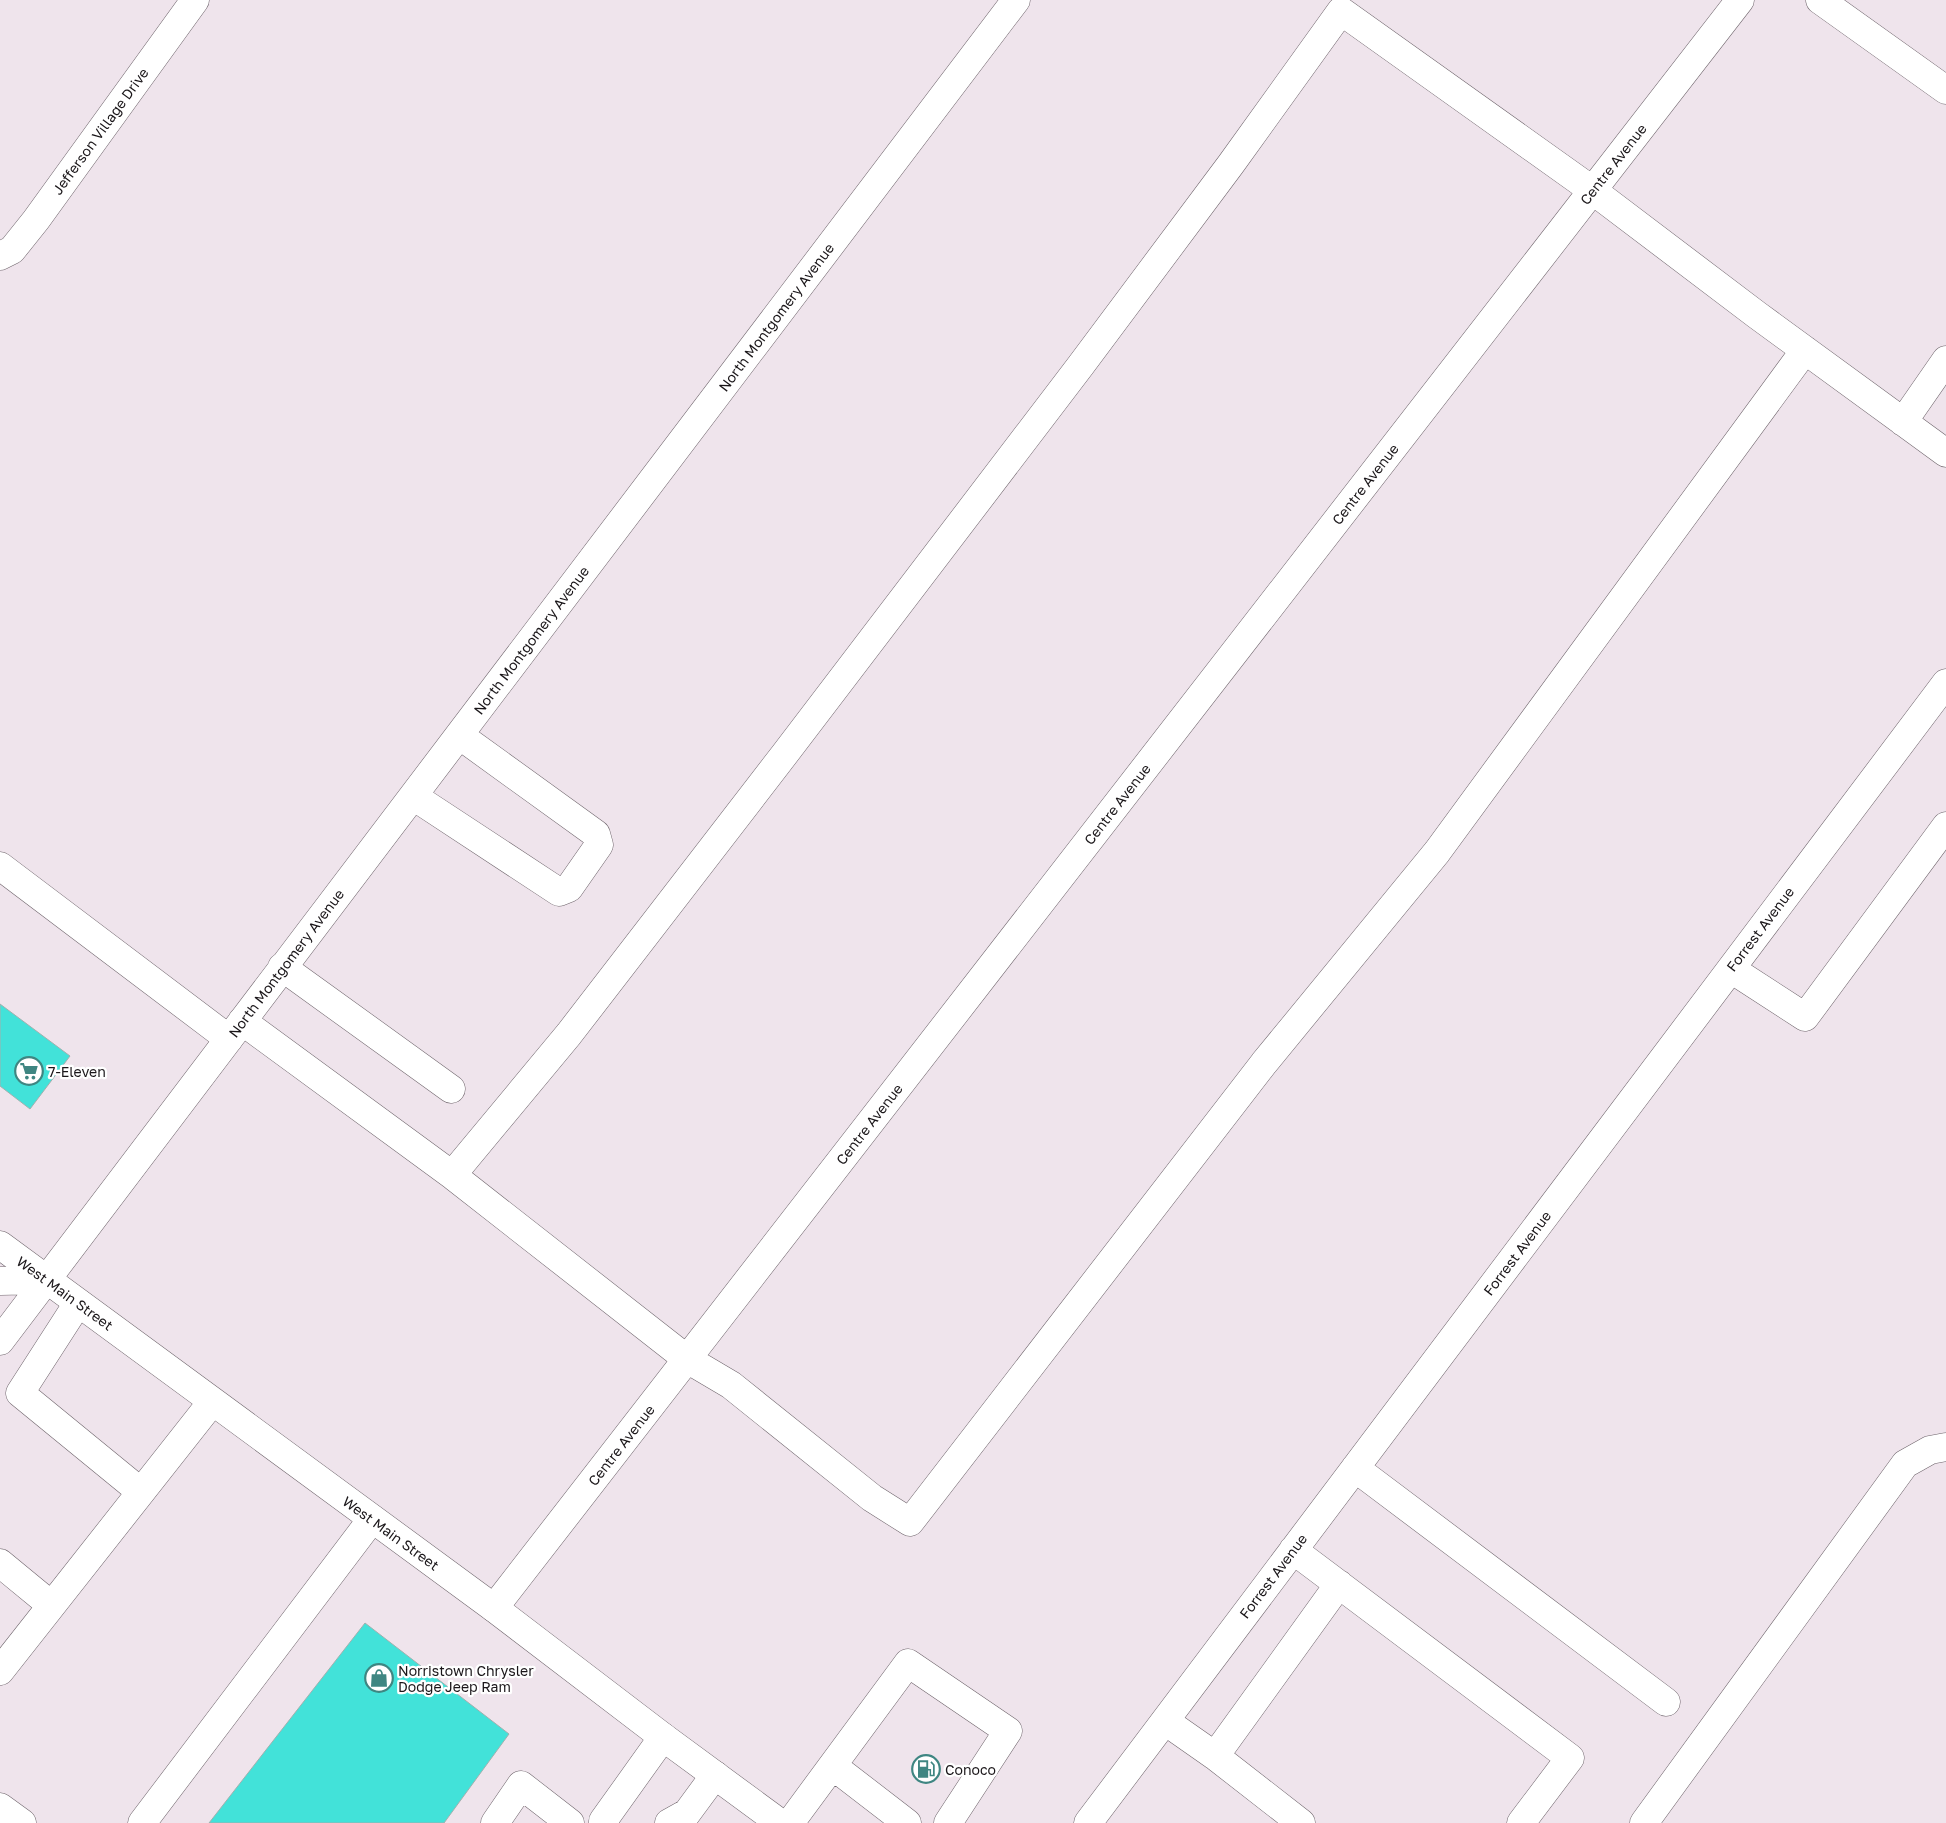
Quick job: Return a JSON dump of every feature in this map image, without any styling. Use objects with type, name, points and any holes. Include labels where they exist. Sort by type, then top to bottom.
[{"type":"street","name":"Jefferson Village Drive","points":[[0,256],[12,250],[36,220],[195,0]]},
{"type":"street","name":"North Montgomery Avenue","points":[[0,1340],[1016,0]]},
{"type":"street","name":"Centre Avenue","points":[[494,1608],[1740,0]]},
{"type":"street","points":[[1820,0],[1946,90]]},
{"type":"street","points":[[452,1175],[569,1034],[1081,365],[1333,5],[1592,190],[1946,454]]},
{"type":"street","points":[[0,866],[235,1030],[452,1175],[687,1360],[730,1386],[872,1498],[910,1522],[1264,1063],[1436,852],[1805,350]]},
{"type":"street","points":[[1903,422],[1946,360]]},
{"type":"street","name":"Forrest Avenue","points":[[1088,1823],[1946,683]]},
{"type":"street","points":[[413,796],[559,892],[569,888],[599,845],[596,834],[459,735]]},
{"type":"street","points":[[1731,969],[1805,1017],[1946,826]]},
{"type":"street","points":[[282,967],[451,1089]]},
{"type":"street","name":"West Main Street","points":[[0,1245],[494,1608],[663,1737],[780,1823]]},
{"type":"street","points":[[0,1281],[46,1280]]},
{"type":"street","points":[[78,1303],[20,1393],[141,1492]]},
{"type":"street","points":[[0,1670],[212,1402]]},
{"type":"street","points":[[1644,1823],[1905,1464],[1930,1450],[1946,1447]]},
{"type":"street","points":[[1355,1468],[1666,1702]]},
{"type":"street","points":[[142,1823],[372,1519]]},
{"type":"street","points":[[1293,1550],[1570,1758],[1521,1823]]},
{"type":"street","points":[[0,1563],[52,1605]]},
{"type":"street","points":[[1215,1756],[1339,1584]]},
{"type":"street","points":[[790,1823],[908,1663],[1008,1730],[948,1823]]},
{"type":"street","points":[[1165,1721],[1215,1756],[1301,1823]]},
{"type":"street","points":[[603,1823],[603,1820],[663,1737]]},
{"type":"street","points":[[833,1766],[906,1823]]},
{"type":"street","points":[[669,1823],[687,1813],[715,1775]]},
{"type":"street","points":[[495,1823],[521,1786],[570,1823]]},
{"type":"street","points":[[0,1806],[22,1823]]},
{"type":"building","name":"7-Eleven","points":[[0,1004],[70,1056],[30,1109],[0,1086]]},
{"type":"building","name":"Norristown Chrysler Dodge Jeep Ram","points":[[365,1623],[509,1734],[444,1823],[209,1823]]},
{"type":"place","name":"7-Eleven","points":[[29,1071]]},
{"type":"place","name":"Norristown Chrysler Dodge Jeep Ram","points":[[379,1678]]},
{"type":"place","name":"Conoco","points":[[926,1769]]}]
